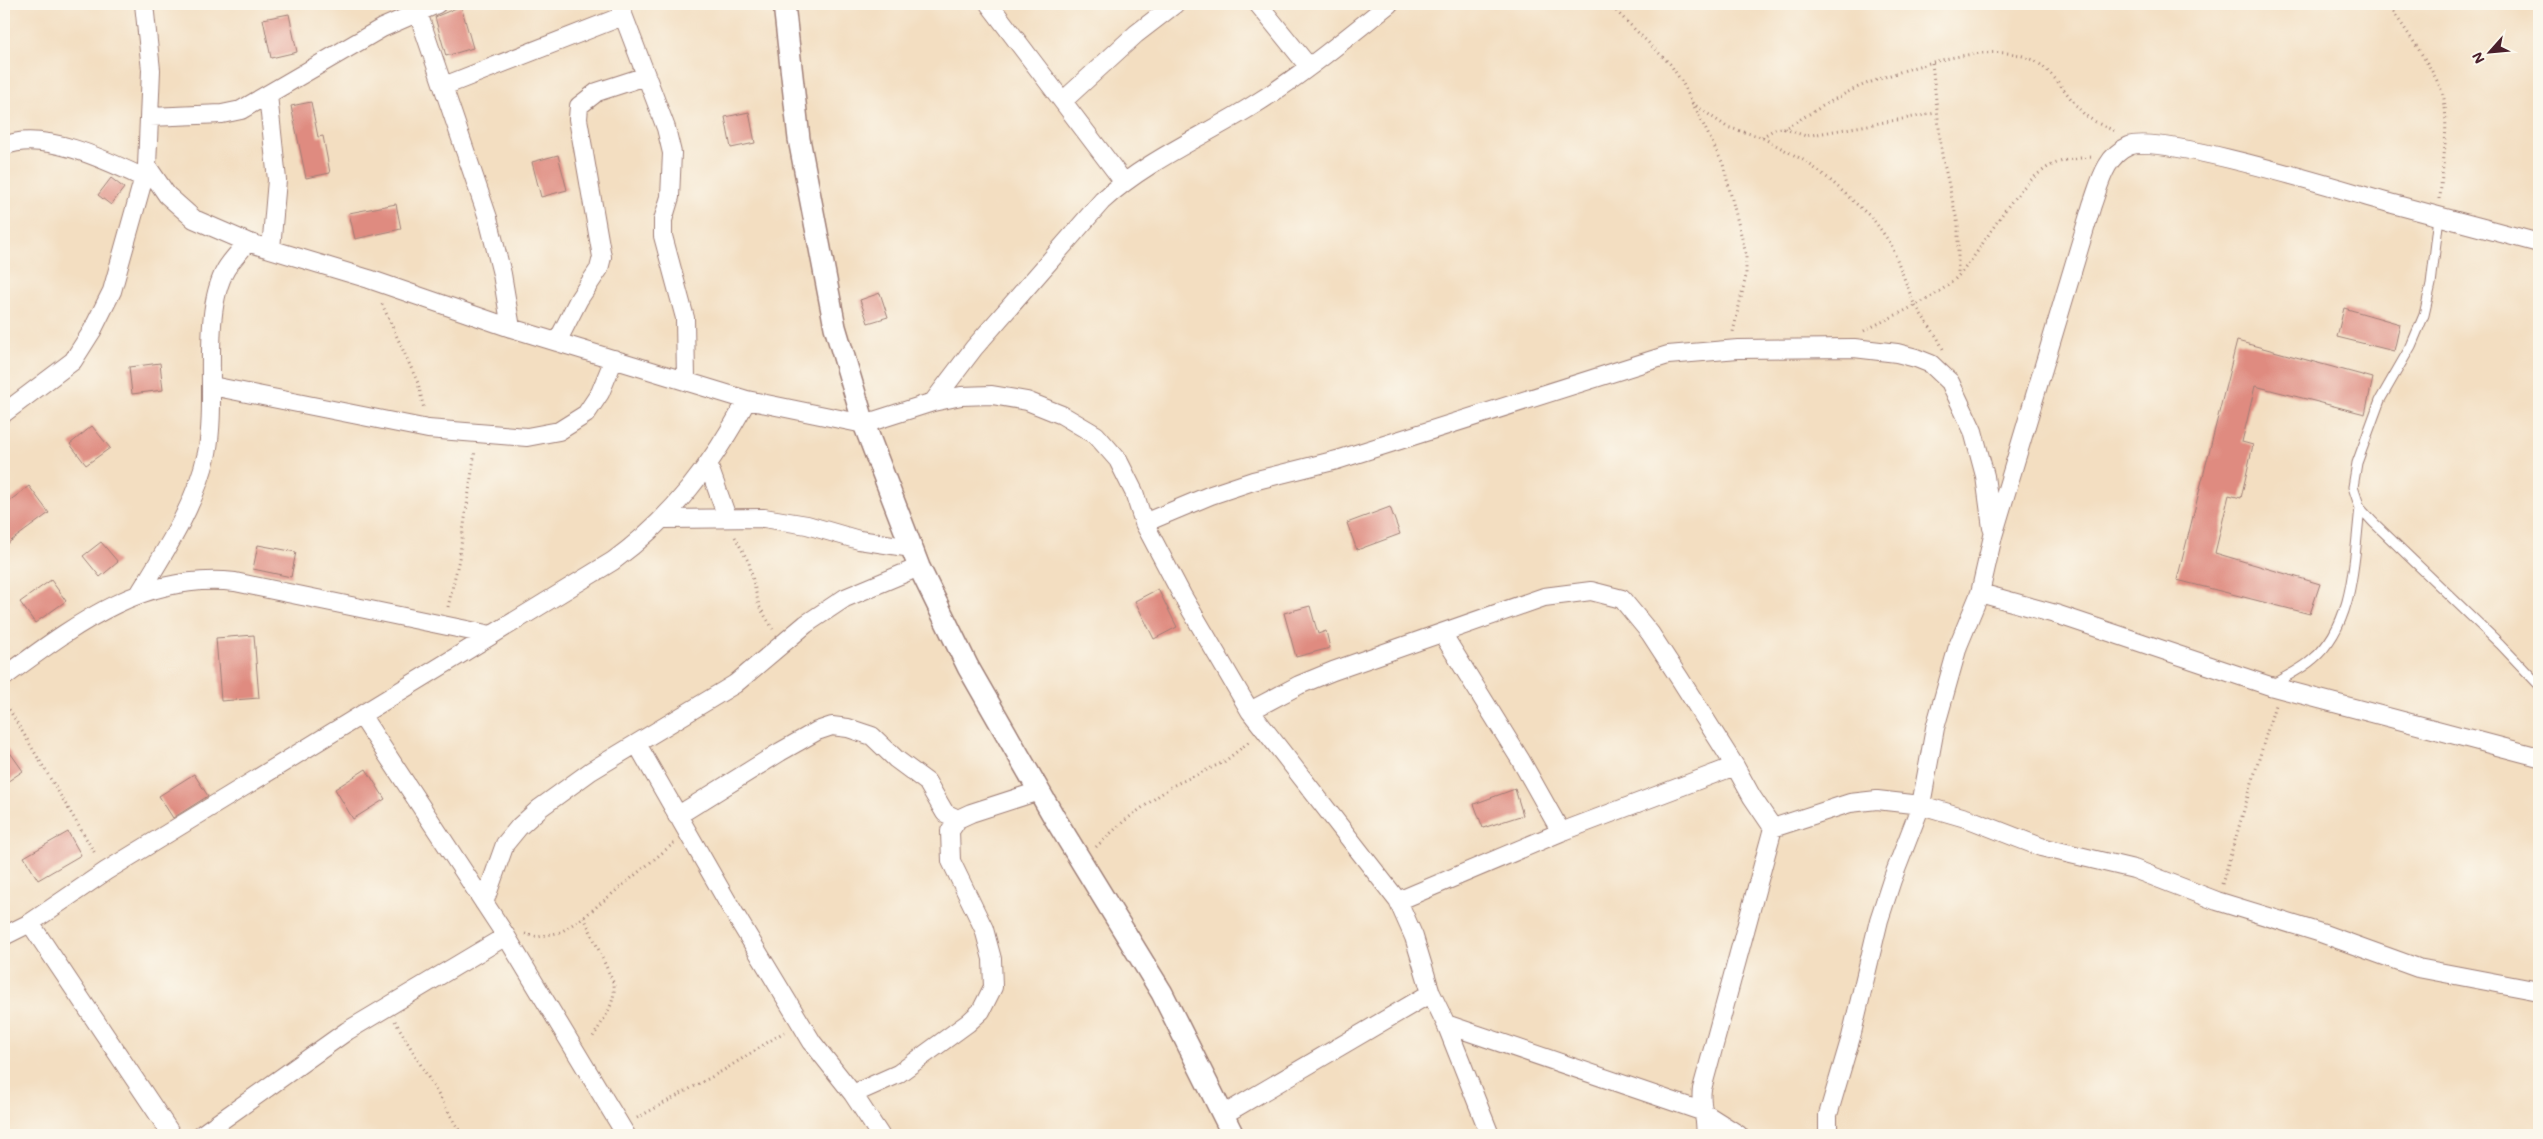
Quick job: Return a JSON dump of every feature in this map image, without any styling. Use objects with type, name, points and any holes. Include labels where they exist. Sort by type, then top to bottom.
[{"type":"street","points":[[4,413],[73,361],[92,331],[112,290],[146,172],[151,70],[144,4]]},
{"type":"street","points":[[150,117],[222,114],[241,110],[416,8],[437,4]]},
{"type":"street","points":[[784,4],[799,138],[835,327],[864,424],[916,558],[968,667],[1039,791],[1162,993],[1233,1135]]},
{"type":"street","points":[[989,4],[1123,181]]},
{"type":"street","points":[[1063,101],[1136,34],[1175,4]]},
{"type":"street","points":[[1258,4],[1309,67]]},
{"type":"street","points":[[932,402],[974,348],[1058,254],[1102,201],[1123,181],[1253,106],[1309,67],[1389,4]]},
{"type":"street","points":[[416,8],[488,218],[502,274],[511,328]]},
{"type":"street","points":[[444,86],[621,10],[666,128],[672,153],[670,197],[663,220],[664,236],[685,318],[686,380]]},
{"type":"street","points":[[556,342],[579,300],[599,270],[602,257],[578,119],[579,106],[597,92],[646,76]]},
{"type":"street","points":[[268,95],[277,180],[271,249]]},
{"type":"street","points":[[4,146],[15,141],[41,141],[146,172],[167,195],[194,219],[247,242],[368,279],[511,328],[747,400],[864,424],[932,402],[961,396],[992,396],[1027,400],[1062,415],[1096,435],[1118,460],[1134,492],[1144,523],[1212,650],[1250,711],[1266,728],[1398,901],[1414,937],[1431,993],[1446,1024],[1490,1135]]},
{"type":"street","points":[[1828,1135],[1828,1115],[1852,1036],[1879,920],[1920,805],[1935,728],[1958,646],[1980,593],[1993,536],[2092,205],[2107,165],[2115,154],[2129,146],[2144,143],[2180,149],[2258,167],[2539,243]]},
{"type":"street","points":[[139,594],[167,548],[193,494],[207,454],[212,386],[213,309],[226,269],[247,242]]},
{"type":"street","points":[[1144,523],[1211,495],[1337,460],[1668,354],[1729,349],[1854,348],[1897,353],[1931,364],[1950,382],[1973,431],[1985,476],[1993,536]]},
{"type":"street","points":[[212,386],[428,430],[527,437],[559,432],[586,414],[600,393],[614,359]]},
{"type":"street","points":[[4,936],[30,923],[106,871],[613,561],[643,539],[665,519],[708,464],[747,400]]},
{"type":"street","points":[[708,464],[728,517]]},
{"type":"street","points":[[665,519],[728,517],[781,520],[859,540],[916,558]]},
{"type":"street","points":[[484,902],[505,844],[519,826],[583,776],[735,684],[806,624],[845,598],[916,558]]},
{"type":"street","points":[[4,677],[104,609],[139,594],[174,583],[208,579],[235,582],[491,635]]},
{"type":"street","points":[[1250,711],[1299,685],[1333,671],[1544,597],[1592,591],[1622,600],[1650,633],[1773,828],[1752,910],[1709,1057],[1702,1089],[1702,1111],[1707,1122],[1706,1135]]},
{"type":"street","points":[[1980,593],[2059,616],[2275,687],[2539,757]]},
{"type":"street","points":[[1442,633],[1516,752],[1561,832]]},
{"type":"street","points":[[361,715],[503,932],[580,1058],[618,1133]]},
{"type":"street","points":[[682,823],[780,752],[817,731],[832,726],[860,731],[872,736],[896,760],[927,782],[945,813],[958,819]]},
{"type":"street","points":[[637,744],[799,1022],[812,1042],[853,1094],[880,1135]]},
{"type":"street","points":[[1398,901],[1561,832],[1735,766]]},
{"type":"street","points":[[853,1094],[898,1074],[968,1023],[981,1011],[993,987],[992,960],[984,929],[951,861],[950,831],[958,819],[1039,791]]},
{"type":"street","points":[[1773,828],[1850,803],[1877,800],[1920,805],[1969,819],[2041,847],[2134,869],[2216,901],[2321,933],[2418,968],[2539,991]]},
{"type":"street","points":[[30,923],[172,1135]]},
{"type":"street","points":[[202,1135],[270,1084],[503,932]]},
{"type":"street","points":[[1223,1115],[1431,993]]},
{"type":"street","points":[[1446,1024],[1702,1111],[1739,1135]]},
{"type":"lane","points":[[2275,687],[2313,659],[2332,637],[2348,597],[2360,508],[2353,487],[2357,463],[2380,400],[2411,346],[2424,315],[2431,284],[2439,217]]},
{"type":"lane","points":[[2360,508],[2539,685]]},
{"type":"path","points":[[1609,4],[1670,64],[1682,82],[1723,164],[1731,188],[1746,254],[1744,289],[1729,349]]},
{"type":"path","points":[[2388,4],[2426,62],[2444,98],[2445,125],[2439,217]]},
{"type":"path","points":[[1783,129],[1865,84],[1932,63],[1989,52],[2017,55],[2037,62],[2070,94],[2084,114],[2097,123],[2144,143]]},
{"type":"path","points":[[1932,63],[1942,155],[1958,225],[1958,276]]},
{"type":"path","points":[[1692,103],[1727,127],[1761,137],[1805,161],[1823,174],[1873,219],[1891,244],[1914,304],[1937,337],[1948,363],[1950,382]]},
{"type":"path","points":[[1761,137],[1775,129],[1783,129],[1806,136],[1936,112]]},
{"type":"path","points":[[1861,332],[1914,304],[1958,276],[2004,213],[2045,169],[2060,162],[2115,154]]},
{"type":"path","points":[[368,279],[418,383],[428,430]]},
{"type":"path","points":[[443,625],[459,559],[477,433]]},
{"type":"path","points":[[728,517],[749,563],[759,606],[783,644]]},
{"type":"path","points":[[2216,901],[2275,687]]},
{"type":"path","points":[[4,701],[106,871]]},
{"type":"path","points":[[1081,861],[1137,811],[1181,781],[1229,758],[1266,728]]},
{"type":"path","points":[[503,932],[538,937],[561,932],[584,917],[607,896],[660,856],[682,823]]},
{"type":"path","points":[[580,1058],[606,1015],[615,992],[614,984],[584,917]]},
{"type":"path","points":[[387,1006],[462,1135]]},
{"type":"path","points":[[618,1133],[724,1070],[799,1022]]},
{"type":"building","points":[[461,6],[473,48],[446,56],[435,17]]},
{"type":"building","points":[[289,14],[297,52],[271,58],[263,19]]},
{"type":"building","points":[[311,102],[318,137],[323,136],[330,173],[306,178],[291,106]]},
{"type":"building","points":[[749,112],[755,143],[731,148],[725,117]]},
{"type":"building","points":[[558,155],[567,190],[541,197],[532,162]]},
{"type":"building","points":[[111,178],[124,188],[111,205],[98,195]]},
{"type":"building","points":[[396,204],[401,229],[355,239],[349,213]]},
{"type":"building","points":[[880,293],[888,317],[868,323],[860,300]]},
{"type":"building","points":[[2344,308],[2400,324],[2394,351],[2337,337]]},
{"type":"building","points":[[2237,341],[2373,378],[2365,414],[2255,386],[2242,442],[2253,445],[2241,498],[2229,495],[2215,553],[2320,584],[2310,614],[2177,580]]},
{"type":"building","points":[[160,363],[163,390],[132,394],[129,367]]},
{"type":"building","points":[[92,426],[110,448],[86,465],[70,444]]},
{"type":"building","points":[[29,486],[49,513],[4,546],[4,505]]},
{"type":"building","points":[[1390,507],[1400,534],[1357,550],[1347,523]]},
{"type":"building","points":[[101,542],[118,562],[100,577],[83,556]]},
{"type":"building","points":[[258,545],[296,552],[291,577],[253,569]]},
{"type":"building","points":[[51,580],[66,601],[35,623],[20,602]]},
{"type":"building","points":[[1158,589],[1177,627],[1154,639],[1135,601]]},
{"type":"building","points":[[1310,606],[1318,634],[1326,631],[1330,648],[1296,657],[1284,613]]},
{"type":"building","points":[[254,635],[259,698],[221,701],[216,638]]},
{"type":"building","points":[[4,744],[23,771],[4,784]]},
{"type":"building","points":[[366,769],[385,799],[353,819],[335,789]]},
{"type":"building","points":[[194,774],[208,796],[173,818],[159,796]]},
{"type":"building","points":[[1515,789],[1523,815],[1483,828],[1474,804]]},
{"type":"building","points":[[68,832],[81,855],[38,880],[24,857]]}]
